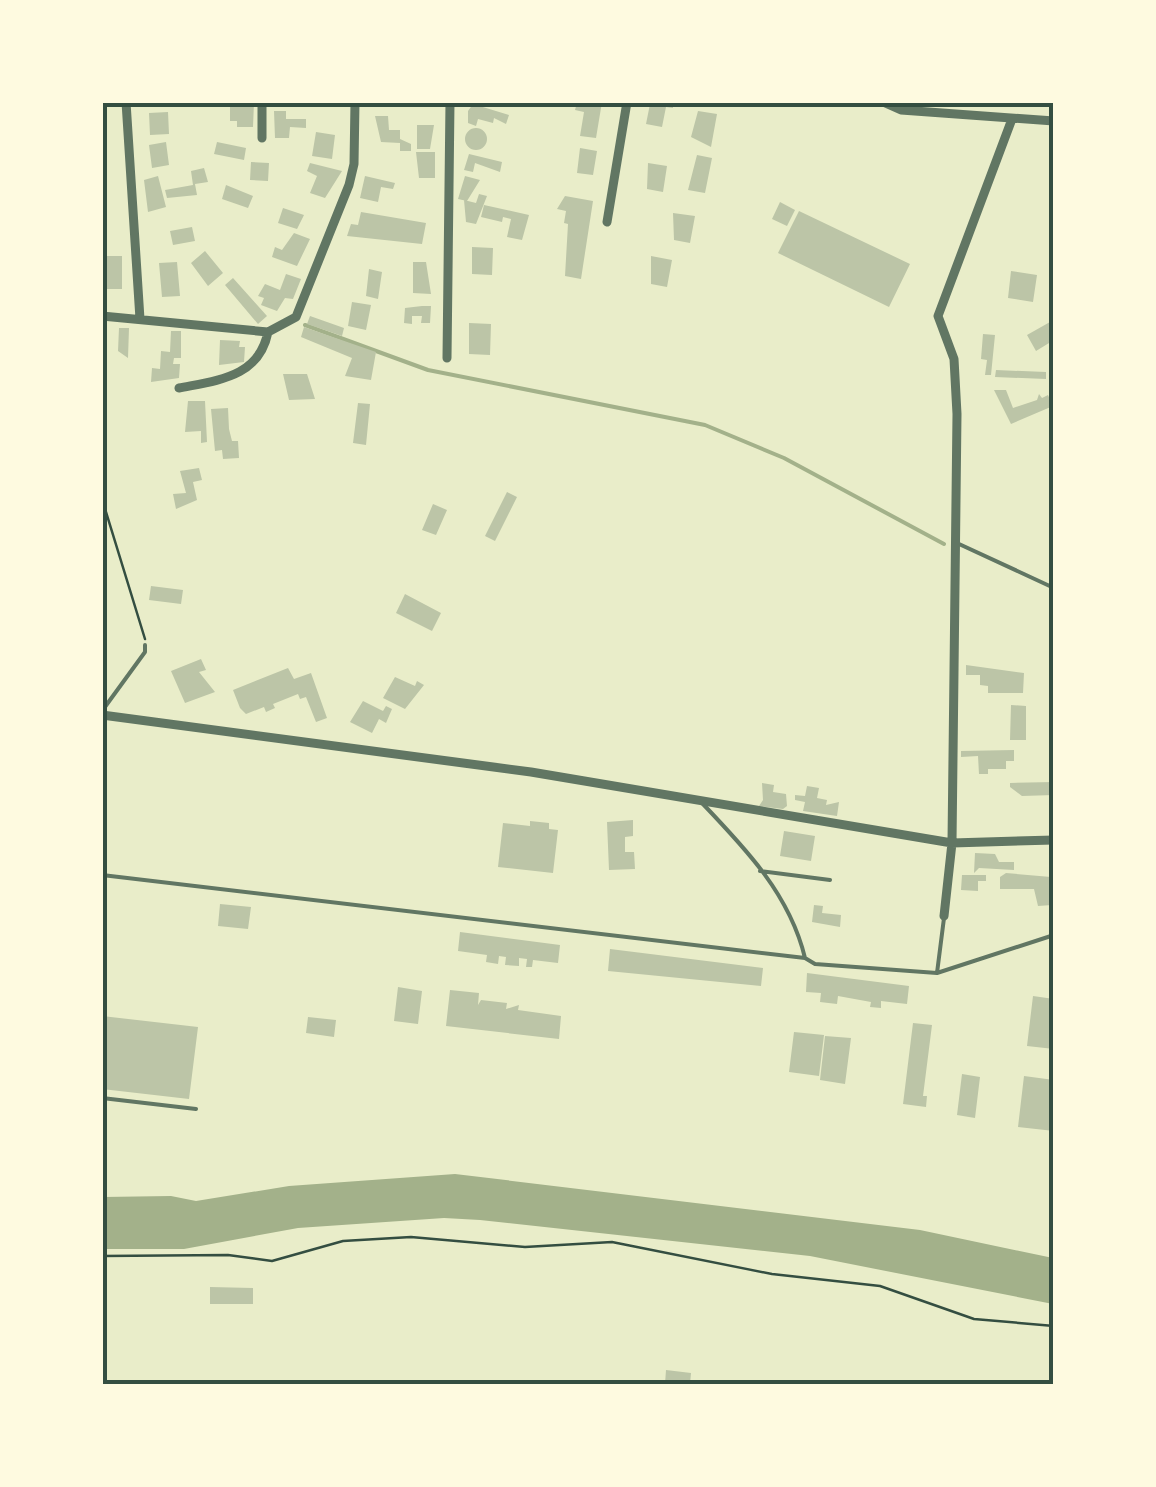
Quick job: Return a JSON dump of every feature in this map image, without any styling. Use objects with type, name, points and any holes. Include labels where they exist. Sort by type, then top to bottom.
[{"type":"street","points":[[126,102],[140,318]]},
{"type":"street","points":[[262,102],[262,138]]},
{"type":"street","points":[[102,316],[268,332],[296,317],[349,186],[354,164],[355,102]]},
{"type":"street","points":[[447,358],[450,102]]},
{"type":"street","points":[[607,222],[627,102]]},
{"type":"street","points":[[883,102],[901,110],[1054,122]]},
{"type":"street","points":[[982,116],[983,102]]},
{"type":"street","points":[[944,916],[952,843],[954,359],[938,316],[1012,118]]},
{"type":"street","points":[[179,388],[239,374],[260,358],[268,332]]},
{"type":"street","points":[[102,713],[531,772],[952,843],[1054,840]]},
{"type":"lane","points":[[955,542],[1054,588]]},
{"type":"lane","points":[[102,713],[145,652],[145,645]]},
{"type":"lane","points":[[702,803],[784,897],[805,958]]},
{"type":"lane","points":[[760,871],[830,880]]},
{"type":"lane","points":[[102,875],[805,958],[815,964],[937,973],[1054,936]]},
{"type":"lane","points":[[937,973],[944,916]]},
{"type":"lane","points":[[102,1098],[196,1109]]},
{"type":"path","points":[[102,500],[144,630],[145,645]]},
{"type":"path","points":[[102,1256],[228,1255],[272,1261],[343,1241],[411,1237],[524,1247],[612,1242],[772,1274],[880,1286],[974,1319],[1054,1326]]},
{"type":"shaded area","points":[[455,1174],[920,1230],[1053,1258],[1053,1304],[810,1256],[480,1220],[444,1218],[298,1228],[184,1249],[103,1249],[103,1197],[171,1196],[196,1201],[289,1186]]},
{"type":"building","points":[[237,102],[254,102],[253,127],[237,127],[237,121],[230,121],[230,107],[237,107]]},
{"type":"building","points":[[602,102],[596,138],[580,136],[584,112],[575,110],[577,103]]},
{"type":"building","points":[[673,102],[673,108],[666,107],[662,127],[646,124],[650,104]]},
{"type":"building","points":[[473,104],[509,115],[506,124],[494,118],[493,123],[478,119],[476,126],[468,123],[468,111]]},
{"type":"building","points":[[274,111],[286,111],[286,119],[306,119],[306,128],[290,127],[289,138],[275,138]]},
{"type":"building","points":[[698,111],[717,114],[711,147],[691,137]]},
{"type":"building","points":[[168,112],[169,134],[150,135],[149,113]]},
{"type":"building","points":[[375,116],[388,116],[389,130],[400,130],[400,139],[411,144],[411,151],[400,151],[400,143],[381,142]]},
{"type":"building","points":[[417,125],[434,125],[430,149],[417,149]]},
{"type":"building","points":[[476,128],[484,131],[484,147],[476,150],[468,147],[465,139],[468,131]]},
{"type":"building","points":[[316,132],[335,135],[332,159],[312,156]]},
{"type":"building","points":[[166,142],[169,165],[152,168],[149,145]]},
{"type":"building","points":[[217,142],[246,148],[244,160],[214,154]]},
{"type":"building","points":[[580,148],[597,151],[593,175],[577,173]]},
{"type":"building","points":[[416,152],[435,152],[435,178],[419,178]]},
{"type":"building","points":[[469,154],[502,162],[500,172],[475,163],[473,172],[464,170]]},
{"type":"building","points":[[697,155],[712,158],[705,193],[688,190]]},
{"type":"building","points":[[251,162],[269,163],[268,181],[250,180]]},
{"type":"building","points":[[310,163],[342,171],[325,198],[310,193],[317,176],[307,171]]},
{"type":"building","points":[[648,163],[667,166],[663,192],[647,189]]},
{"type":"building","points":[[204,168],[208,182],[195,184],[197,195],[167,198],[165,190],[193,185],[191,171]]},
{"type":"building","points":[[158,176],[166,207],[148,212],[144,180]]},
{"type":"building","points":[[365,176],[395,183],[393,189],[381,187],[378,202],[360,198]]},
{"type":"building","points":[[465,176],[480,180],[467,201],[458,199]]},
{"type":"building","points":[[226,185],[253,196],[248,208],[222,199]]},
{"type":"building","points":[[479,194],[487,196],[476,224],[466,222],[464,200],[476,203]]},
{"type":"building","points":[[565,196],[593,201],[581,279],[565,276],[568,224],[564,223],[566,211],[557,209]]},
{"type":"building","points":[[780,202],[795,210],[787,226],[772,219]]},
{"type":"building","points":[[484,205],[529,215],[522,240],[507,237],[511,219],[503,217],[502,222],[481,217]]},
{"type":"building","points":[[283,208],[304,215],[297,229],[278,223]]},
{"type":"building","points":[[799,211],[910,264],[889,307],[778,253]]},
{"type":"building","points":[[361,212],[426,223],[422,244],[347,236],[351,224],[358,225]]},
{"type":"building","points":[[673,213],[695,216],[690,243],[674,240]]},
{"type":"building","points":[[192,227],[195,241],[173,245],[170,231]]},
{"type":"building","points":[[294,233],[310,239],[297,266],[272,257],[275,247],[282,250]]},
{"type":"building","points":[[472,247],[493,248],[492,275],[472,274]]},
{"type":"building","points":[[205,251],[223,273],[208,286],[191,263]]},
{"type":"building","points":[[105,256],[122,256],[122,289],[105,289]]},
{"type":"building","points":[[651,256],[672,260],[667,287],[651,284]]},
{"type":"building","points":[[177,262],[180,296],[162,297],[159,263]]},
{"type":"building","points":[[413,262],[426,262],[431,294],[413,293]]},
{"type":"building","points":[[369,269],[382,272],[378,299],[366,296]]},
{"type":"building","points":[[1011,271],[1037,275],[1033,302],[1008,298]]},
{"type":"building","points":[[286,274],[301,279],[293,299],[285,298],[277,311],[261,305],[264,298],[258,296],[265,284],[280,290]]},
{"type":"building","points":[[233,278],[267,316],[258,324],[225,285]]},
{"type":"building","points":[[352,302],[371,305],[366,330],[348,326]]},
{"type":"building","points":[[431,306],[430,323],[421,323],[422,316],[412,316],[412,324],[404,323],[405,308]]},
{"type":"building","points":[[310,316],[344,328],[342,336],[307,324]]},
{"type":"building","points":[[1050,322],[1054,340],[1036,351],[1027,335]]},
{"type":"building","points":[[469,323],[491,324],[490,355],[469,354]]},
{"type":"building","points":[[304,327],[376,352],[371,380],[345,376],[352,358],[301,337]]},
{"type":"building","points":[[119,328],[129,328],[128,358],[118,351]]},
{"type":"building","points":[[171,331],[181,331],[181,358],[174,358],[173,364],[180,364],[179,378],[151,382],[152,368],[160,369],[161,351],[170,352]]},
{"type":"building","points":[[983,334],[995,335],[991,375],[985,375],[987,360],[981,359]]},
{"type":"building","points":[[220,340],[240,341],[239,347],[245,347],[244,362],[219,365]]},
{"type":"building","points":[[996,370],[1046,372],[1046,379],[995,377]]},
{"type":"building","points":[[283,374],[307,374],[315,399],[289,400]]},
{"type":"building","points":[[994,390],[1006,390],[1013,408],[1037,400],[1039,394],[1042,398],[1048,395],[1053,406],[1011,424]]},
{"type":"building","points":[[188,401],[205,401],[207,442],[201,443],[201,431],[185,432]]},
{"type":"building","points":[[358,403],[370,404],[366,445],[353,443]]},
{"type":"building","points":[[228,408],[229,429],[232,441],[238,441],[239,458],[223,459],[222,450],[215,451],[211,409]]},
{"type":"building","points":[[199,468],[202,480],[193,482],[197,500],[176,509],[173,494],[186,493],[180,471]]},
{"type":"building","points":[[507,492],[517,497],[495,541],[485,536]]},
{"type":"building","points":[[433,504],[447,510],[436,535],[422,530]]},
{"type":"building","points":[[151,586],[183,590],[181,604],[149,600]]},
{"type":"building","points":[[405,594],[441,613],[432,631],[396,613]]},
{"type":"building","points":[[201,659],[206,670],[199,672],[215,692],[185,703],[171,671]]},
{"type":"building","points":[[966,665],[1024,673],[1023,693],[988,693],[988,686],[980,685],[980,675],[966,675]]},
{"type":"building","points":[[288,668],[294,679],[311,673],[327,718],[316,722],[306,697],[300,699],[298,694],[273,704],[275,708],[266,712],[264,707],[246,714],[240,708],[233,690]]},
{"type":"building","points":[[395,677],[415,686],[417,681],[424,685],[405,709],[383,698]]},
{"type":"building","points":[[363,701],[383,711],[386,706],[392,709],[386,723],[379,719],[372,733],[350,722]]},
{"type":"building","points":[[1011,705],[1026,706],[1026,740],[1010,740]]},
{"type":"building","points":[[1014,750],[1014,761],[1006,761],[1006,769],[988,769],[988,774],[979,774],[978,756],[961,757],[961,751]]},
{"type":"building","points":[[1054,782],[1054,795],[1022,796],[1010,787],[1010,783]]},
{"type":"building","points":[[762,783],[774,785],[773,792],[786,794],[787,806],[759,806],[763,800]]},
{"type":"building","points":[[807,786],[819,788],[817,798],[827,800],[826,805],[839,802],[837,816],[803,811],[805,802],[795,800],[795,795],[805,796]]},
{"type":"building","points":[[633,820],[633,836],[625,837],[625,852],[634,852],[635,869],[609,870],[607,822]]},
{"type":"building","points":[[530,821],[549,823],[549,829],[558,830],[553,873],[498,867],[503,823],[530,826]]},
{"type":"building","points":[[784,831],[815,836],[811,861],[780,856]]},
{"type":"building","points":[[975,853],[995,854],[999,862],[1014,862],[1014,870],[979,868],[974,873]]},
{"type":"building","points":[[1006,873],[1051,877],[1052,905],[1038,906],[1034,889],[1000,889],[1000,877]]},
{"type":"building","points":[[962,875],[986,875],[986,881],[978,881],[978,891],[961,890]]},
{"type":"building","points":[[220,904],[251,907],[248,929],[218,926]]},
{"type":"building","points":[[814,905],[823,906],[822,913],[841,915],[840,927],[812,922]]},
{"type":"building","points":[[460,932],[560,945],[558,963],[533,960],[532,967],[526,967],[527,959],[519,958],[519,966],[505,965],[506,957],[499,956],[498,964],[486,962],[487,955],[458,951]]},
{"type":"building","points":[[610,949],[763,968],[761,986],[608,971]]},
{"type":"building","points":[[807,973],[909,986],[907,1004],[881,1001],[881,1008],[870,1007],[871,1002],[838,996],[837,1004],[820,1002],[821,993],[806,992]]},
{"type":"building","points":[[398,987],[422,991],[418,1024],[394,1021]]},
{"type":"building","points":[[450,990],[479,993],[478,1005],[481,1000],[507,1003],[506,1009],[519,1005],[518,1010],[561,1016],[559,1039],[446,1026]]},
{"type":"building","points":[[1033,996],[1054,999],[1054,1049],[1027,1046]]},
{"type":"building","points":[[102,1016],[198,1027],[189,1099],[102,1089]]},
{"type":"building","points":[[308,1017],[336,1020],[334,1037],[306,1033]]},
{"type":"building","points":[[913,1023],[932,1025],[923,1096],[927,1096],[926,1107],[903,1104]]},
{"type":"building","points":[[794,1032],[824,1035],[819,1076],[789,1072]]},
{"type":"building","points":[[825,1036],[851,1038],[845,1084],[820,1080]]},
{"type":"building","points":[[962,1074],[980,1077],[975,1118],[957,1115]]},
{"type":"building","points":[[1024,1076],[1054,1080],[1054,1131],[1018,1127]]},
{"type":"building","points":[[210,1287],[253,1288],[253,1304],[210,1304]]},
{"type":"building","points":[[666,1370],[691,1373],[690,1384],[665,1384]]},
{"type":"waterway","points":[[305,325],[428,370],[705,425],[784,458],[944,544]]}]
